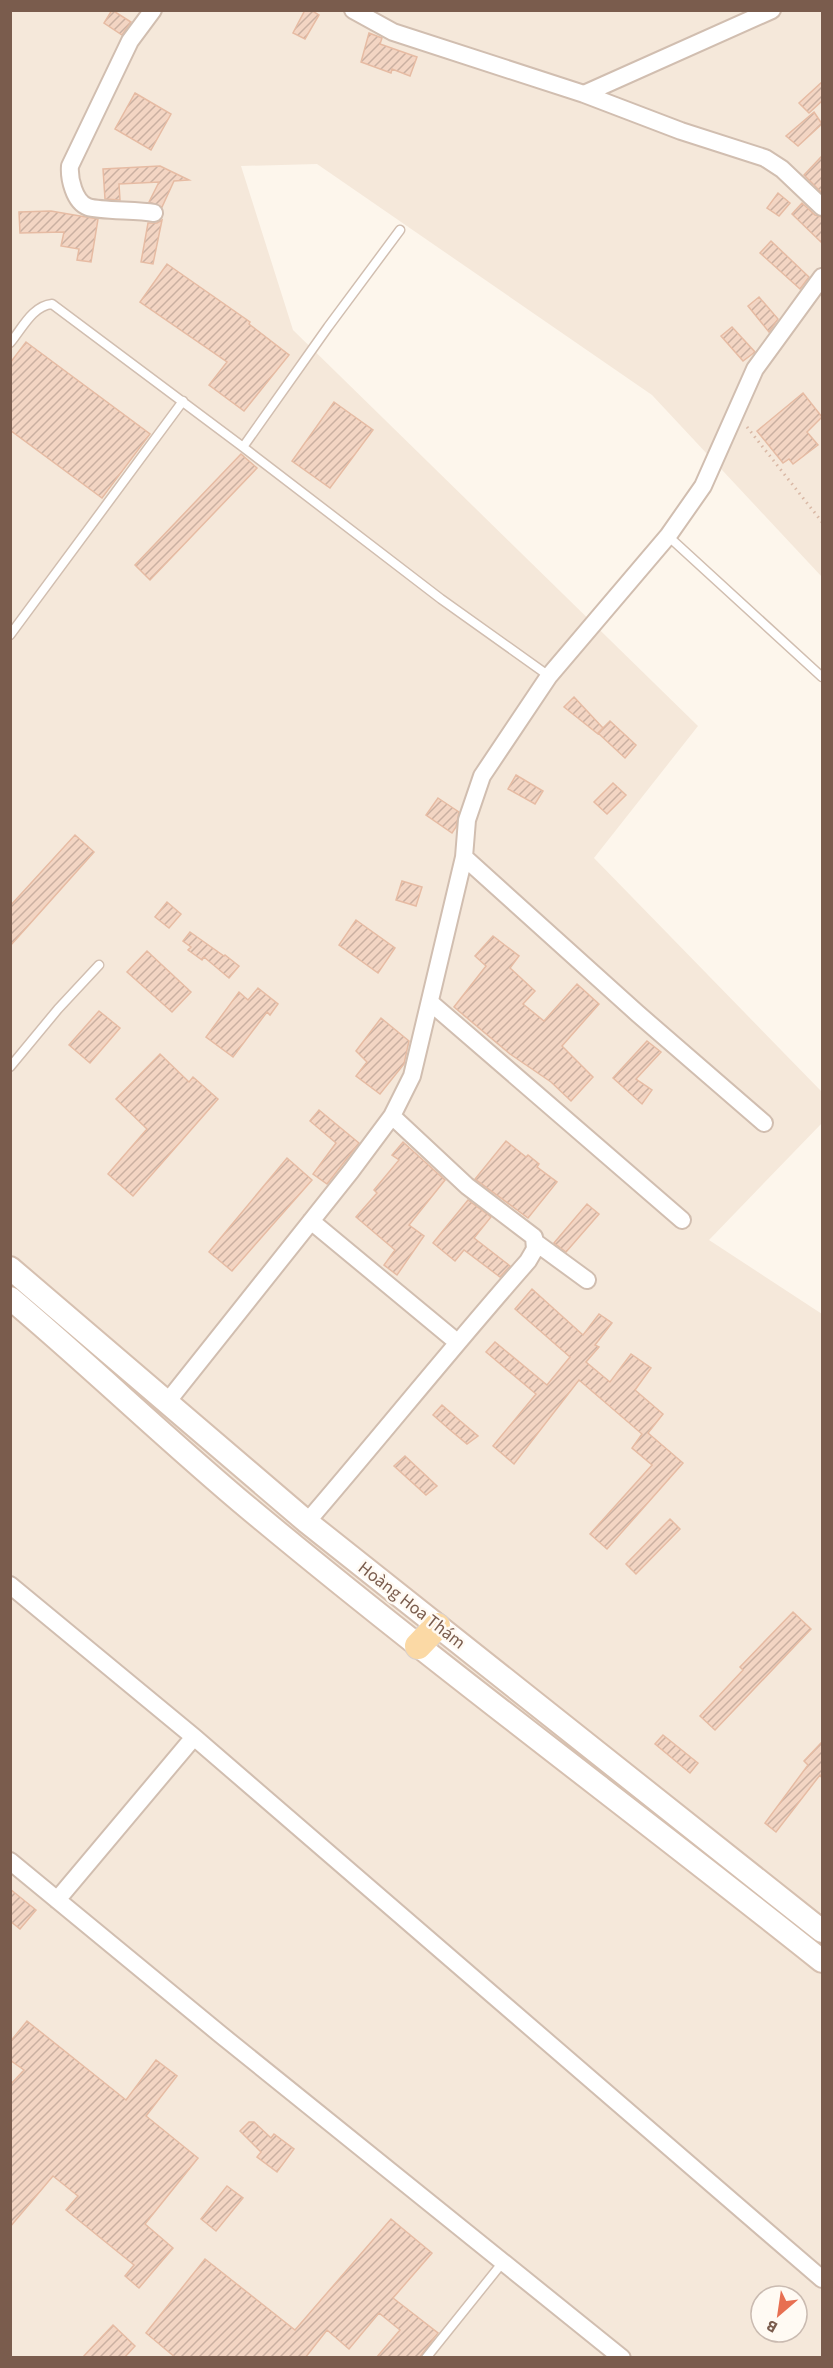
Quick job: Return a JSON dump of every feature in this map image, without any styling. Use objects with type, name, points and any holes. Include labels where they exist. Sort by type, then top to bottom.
[{"type":"main road","name":"Hoàng Hoa Thám","points":[[10,1268],[307,1522],[822,1931]]},
{"type":"main road","name":"Hoàng Hoa Thám","points":[[10,1298],[250,1509],[418,1646],[822,1961]]},
{"type":"main road","points":[[418,1646],[437,1626]]},
{"type":"street","points":[[153,10],[130,41],[70,166],[69,173],[77,198],[89,207],[154,213]]},
{"type":"street","points":[[352,10],[393,32],[584,94],[681,131],[765,158],[782,169],[822,207]]},
{"type":"street","points":[[584,94],[772,10]]},
{"type":"street","points":[[168,1401],[392,1116],[412,1076],[464,857],[467,820],[482,776],[549,676],[668,536],[703,486],[755,369],[822,278]]},
{"type":"street","points":[[464,857],[637,1013],[764,1123]]},
{"type":"street","points":[[431,1003],[682,1220]]},
{"type":"street","points":[[307,1522],[457,1342],[528,1261],[535,1248],[534,1237],[467,1186],[392,1116]]},
{"type":"street","points":[[311,1221],[457,1342]]},
{"type":"street","points":[[535,1242],[586,1280]]},
{"type":"street","points":[[10,1585],[194,1737],[822,2279]]},
{"type":"street","points":[[57,1900],[194,1737]]},
{"type":"street","points":[[10,1861],[622,2358]]},
{"type":"lane","points":[[243,447],[400,230]]},
{"type":"lane","points":[[10,343],[34,311],[52,304],[441,599],[549,676]]},
{"type":"lane","points":[[10,635],[183,402]]},
{"type":"lane","points":[[668,536],[822,677]]},
{"type":"lane","points":[[10,1067],[58,1009],[99,965]]},
{"type":"lane","points":[[426,2358],[502,2262]]},
{"type":"path","points":[[735,411],[822,522]]},
{"type":"shaded area","points":[[11,11],[822,11],[822,577],[652,395],[317,164],[241,166],[293,330],[698,726],[594,858],[822,1092],[822,1123],[709,1240],[822,1314],[822,2357],[11,2358]]},
{"type":"building","points":[[112,10],[131,22],[122,35],[104,23]]},
{"type":"building","points":[[305,10],[311,10],[319,15],[305,39],[293,33]]},
{"type":"building","points":[[369,33],[382,38],[380,44],[417,57],[410,76],[392,69],[391,73],[361,62]]},
{"type":"building","points":[[822,82],[822,101],[809,113],[799,103]]},
{"type":"building","points":[[135,93],[171,114],[151,150],[115,129]]},
{"type":"building","points":[[814,112],[822,124],[798,146],[786,136]]},
{"type":"building","points":[[822,156],[822,193],[804,175]]},
{"type":"building","points":[[160,166],[189,180],[174,181],[162,207],[149,202],[159,182],[119,184],[120,200],[105,199],[103,169]]},
{"type":"building","points":[[778,193],[790,203],[779,216],[767,208]]},
{"type":"building","points":[[802,203],[815,215],[822,217],[822,243],[792,214]]},
{"type":"building","points":[[51,211],[98,219],[91,262],[77,260],[79,249],[61,246],[64,232],[20,233],[19,212]]},
{"type":"building","points":[[162,220],[153,264],[141,262],[148,223],[157,223]]},
{"type":"building","points":[[771,241],[809,277],[800,289],[760,253]]},
{"type":"building","points":[[167,264],[250,322],[249,324],[289,355],[244,411],[209,385],[227,362],[140,302]]},
{"type":"building","points":[[759,297],[778,319],[769,332],[748,306]]},
{"type":"building","points":[[732,327],[755,352],[743,361],[721,336]]},
{"type":"building","points":[[26,342],[150,434],[102,498],[10,430],[10,363]]},
{"type":"building","points":[[803,393],[822,417],[807,432],[818,445],[793,464],[789,459],[783,463],[757,431]]},
{"type":"building","points":[[334,402],[373,430],[330,488],[292,461]]},
{"type":"building","points":[[241,454],[257,468],[150,580],[135,565]]},
{"type":"building","points":[[574,697],[603,728],[598,734],[564,707]]},
{"type":"building","points":[[610,721],[636,745],[625,758],[598,733]]},
{"type":"building","points":[[516,775],[543,791],[535,804],[508,789]]},
{"type":"building","points":[[613,783],[626,795],[607,814],[594,802]]},
{"type":"building","points":[[438,798],[459,812],[456,827],[452,833],[426,815]]},
{"type":"building","points":[[75,835],[94,852],[10,946],[10,906]]},
{"type":"building","points":[[402,881],[422,887],[416,906],[396,900]]},
{"type":"building","points":[[167,902],[181,914],[169,928],[155,917]]},
{"type":"building","points":[[356,920],[395,948],[378,973],[339,945]]},
{"type":"building","points":[[190,932],[239,966],[229,978],[204,957],[202,960],[188,950],[191,947],[183,941]]},
{"type":"building","points":[[493,936],[519,956],[510,968],[535,991],[523,1004],[544,1021],[577,984],[599,1004],[562,1046],[593,1077],[571,1101],[551,1082],[510,1054],[454,1007],[486,966],[475,956]]},
{"type":"building","points":[[147,951],[191,992],[172,1012],[127,972]]},
{"type":"building","points":[[258,988],[278,1004],[270,1015],[267,1012],[233,1057],[206,1037],[239,992],[248,1000]]},
{"type":"building","points":[[99,1011],[120,1028],[90,1063],[69,1045]]},
{"type":"building","points":[[381,1018],[409,1041],[404,1064],[380,1094],[356,1076],[367,1062],[356,1051]]},
{"type":"building","points":[[647,1041],[661,1052],[636,1079],[652,1090],[642,1104],[613,1078]]},
{"type":"building","points":[[160,1054],[189,1082],[193,1077],[218,1099],[133,1196],[108,1174],[147,1129],[116,1099]]},
{"type":"building","points":[[319,1110],[359,1143],[327,1184],[313,1174],[336,1143],[310,1121]]},
{"type":"building","points":[[506,1141],[526,1157],[528,1155],[539,1164],[537,1167],[557,1182],[528,1218],[475,1179]]},
{"type":"building","points":[[403,1142],[445,1180],[409,1225],[424,1236],[397,1275],[384,1265],[395,1250],[356,1217],[377,1193],[374,1190],[399,1160],[392,1155]]},
{"type":"building","points":[[287,1158],[312,1180],[232,1271],[209,1252]]},
{"type":"building","points":[[468,1200],[491,1217],[474,1238],[510,1266],[500,1277],[464,1250],[455,1261],[433,1243]]},
{"type":"building","points":[[587,1204],[599,1214],[566,1252],[554,1243]]},
{"type":"building","points":[[532,1289],[583,1335],[599,1314],[612,1323],[595,1345],[599,1347],[586,1362],[610,1382],[631,1354],[651,1368],[635,1390],[663,1414],[648,1433],[683,1463],[607,1549],[590,1534],[652,1465],[632,1448],[642,1434],[579,1380],[514,1464],[493,1446],[536,1394],[486,1352],[495,1342],[547,1385],[570,1357],[515,1309]]},
{"type":"building","points":[[442,1405],[478,1436],[467,1444],[450,1430],[433,1415]]},
{"type":"building","points":[[405,1456],[437,1486],[426,1495],[394,1466]]},
{"type":"building","points":[[670,1519],[680,1529],[636,1574],[626,1564]]},
{"type":"building","points":[[793,1612],[811,1629],[715,1730],[700,1716],[743,1670],[740,1667]]},
{"type":"building","points":[[663,1735],[698,1763],[690,1773],[655,1744]]},
{"type":"building","points":[[822,1742],[822,1778],[820,1775],[776,1832],[765,1823],[808,1765],[804,1761]]},
{"type":"building","points":[[10,1889],[36,1910],[20,1929],[10,1921]]},
{"type":"building","points":[[27,2021],[126,2100],[156,2060],[177,2076],[146,2116],[198,2158],[145,2224],[173,2248],[139,2288],[125,2276],[134,2265],[66,2210],[78,2196],[53,2176],[10,2227],[10,2085],[24,2070],[10,2060],[10,2042]]},
{"type":"building","points":[[249,2122],[254,2122],[271,2138],[274,2134],[294,2149],[277,2172],[257,2157],[261,2152],[240,2131]]},
{"type":"building","points":[[227,2186],[243,2198],[216,2231],[201,2219]]},
{"type":"building","points":[[391,2219],[432,2253],[393,2298],[438,2333],[419,2358],[376,2358],[400,2330],[379,2313],[349,2349],[327,2330],[305,2358],[176,2358],[146,2333],[205,2259],[295,2330]]},
{"type":"building","points":[[113,2325],[135,2346],[124,2358],[82,2358]]}]
